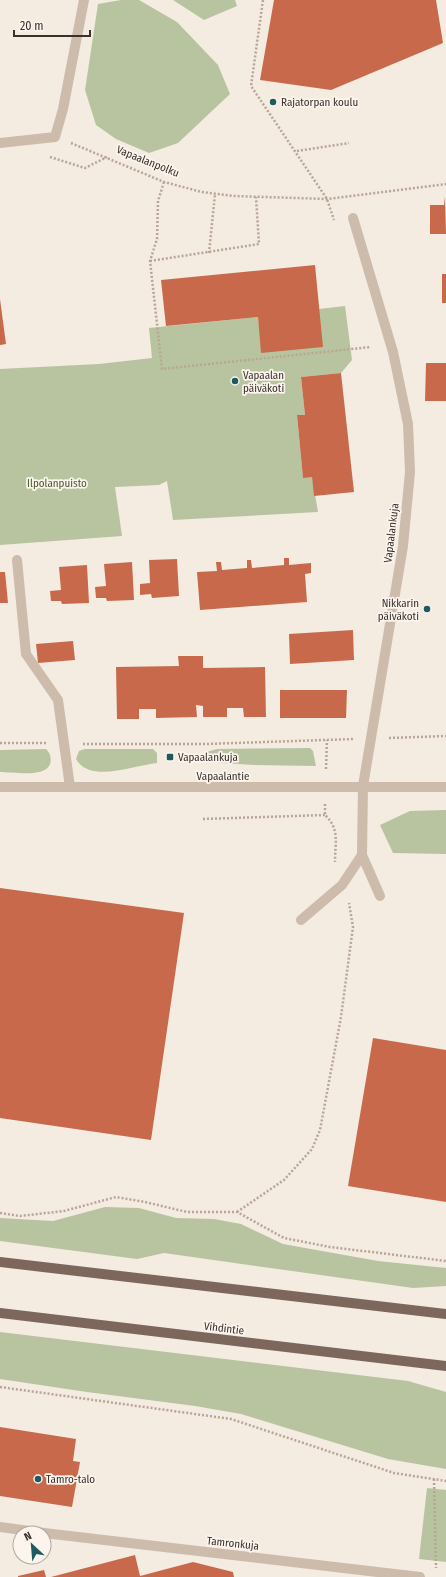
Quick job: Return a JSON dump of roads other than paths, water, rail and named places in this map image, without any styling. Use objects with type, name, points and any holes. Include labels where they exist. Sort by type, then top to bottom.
[{"type":"main road","points":[[0,1262],[446,1314]]},
{"type":"main road","name":"Vihdintie","points":[[0,1313],[446,1366]]},
{"type":"street","points":[[0,143],[56,137],[63,109],[84,0]]},
{"type":"street","name":"Vapaalankuja","points":[[353,218],[393,352],[408,424],[410,472],[403,546],[363,786],[362,855]]},
{"type":"street","points":[[17,560],[26,654],[58,700],[70,787]]},
{"type":"street","name":"Vapaalantie","points":[[0,787],[446,787]]},
{"type":"street","points":[[301,920],[342,886],[362,855]]},
{"type":"street","points":[[362,855],[380,896]]},
{"type":"street","name":"Tamronkuja","points":[[0,1527],[12,1529]]},
{"type":"street","name":"Tamronkuja","points":[[52,1534],[420,1577]]},
{"type":"place","name":"Rajatorpan koulu","points":[[273,102]]},
{"type":"place","name":"Vapaalan päiväkoti","points":[[235,381]]},
{"type":"place","name":"Nikkarin päiväkoti","points":[[427,609]]},
{"type":"place","name":"Vapaalankuja","points":[[170,757]]},
{"type":"place","name":"Tamro-talo","points":[[38,1479]]},
{"type":"park label","name":"Ilpolanpuisto","points":[[57,483]]}]
